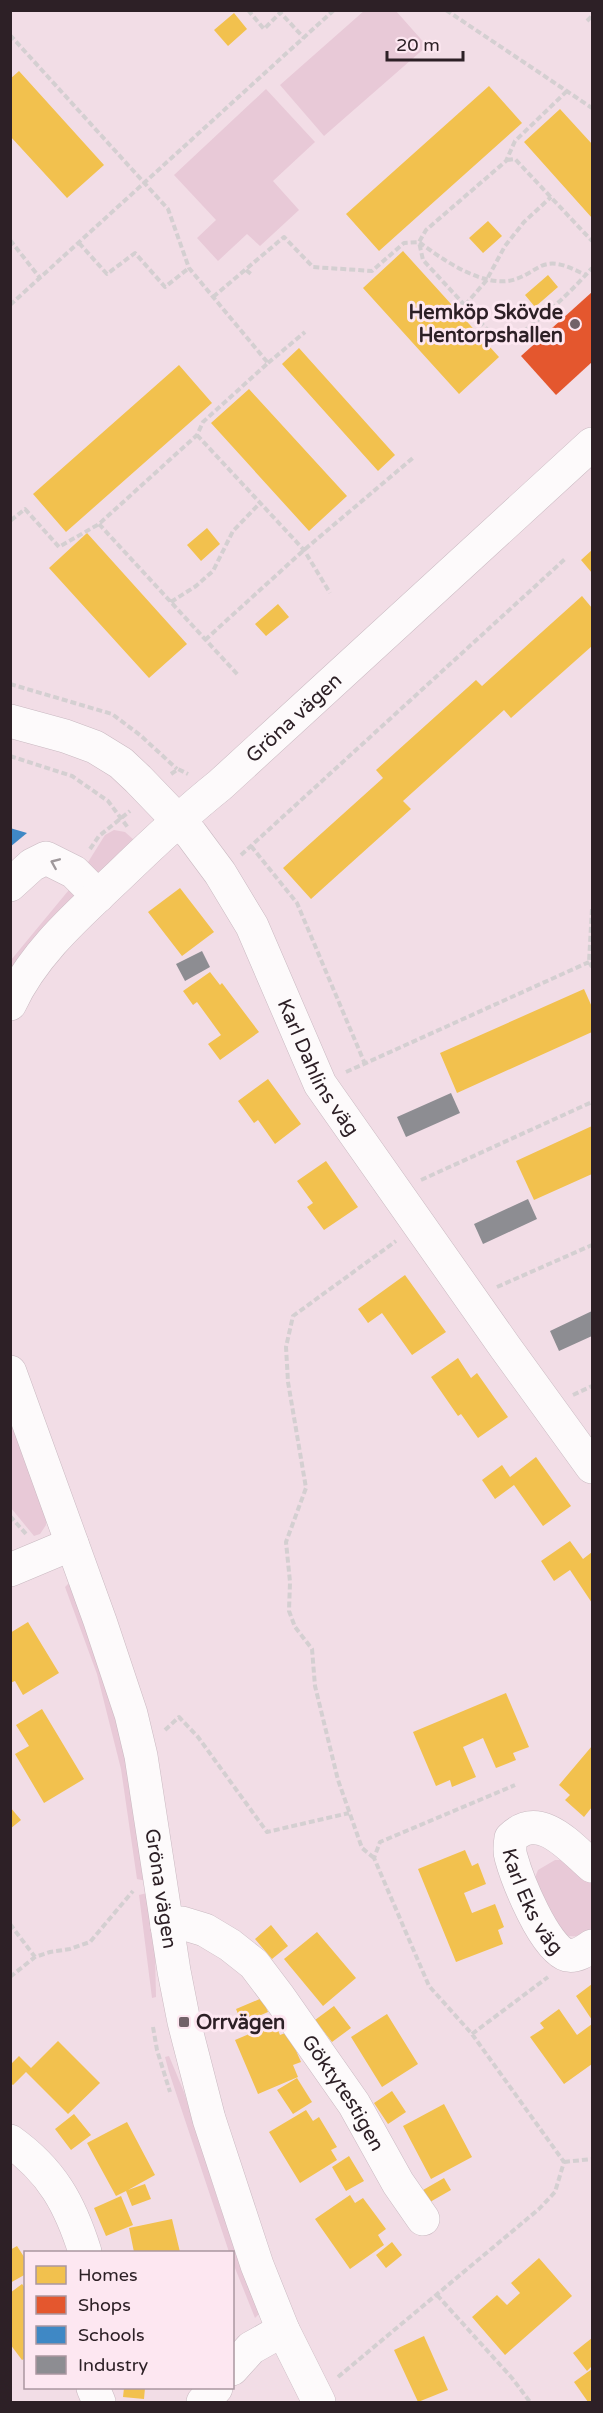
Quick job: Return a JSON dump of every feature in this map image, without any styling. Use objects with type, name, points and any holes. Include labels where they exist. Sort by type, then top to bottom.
[{"type":"street","name":"Gröna vägen","points":[[10,1004],[41,956],[98,896],[179,819],[220,785],[592,444]]},
{"type":"street","name":"Karl Dahlins väg","points":[[10,722],[65,736],[95,747],[121,763],[179,819],[220,873],[252,926],[320,1084],[592,1467]]},
{"type":"street","points":[[10,885],[32,865],[46,858],[74,872],[98,896]]},
{"type":"street","name":"Gröna vägen","points":[[10,1372],[131,1714],[141,1756],[184,2022],[208,2119],[257,2265],[283,2330],[328,2390]]},
{"type":"street","points":[[10,1570],[72,1544]]},
{"type":"street","name":"Karl Eks väg","points":[[592,1866],[557,1837],[537,1826],[520,1830],[511,1838],[510,1855],[540,1929],[556,1949],[569,1956],[582,1953],[592,1946]]},
{"type":"street","name":"Göktytestigen","points":[[167,1926],[182,1923],[205,1930],[230,1944],[254,1964],[354,2104],[398,2183],[423,2219]]},
{"type":"street","points":[[10,2141],[42,2167],[54,2184],[75,2222],[84,2251]]},
{"type":"street","points":[[234,2367],[250,2348],[283,2330]]},
{"type":"street","points":[[93,2389],[99,2403]]},
{"type":"street","points":[[203,2403],[215,2389]]},
{"type":"path","points":[[248,10],[264,28],[279,12],[304,38]]},
{"type":"path","points":[[10,305],[334,10]]},
{"type":"path","points":[[446,10],[592,108]]},
{"type":"path","points":[[587,21],[592,16]]},
{"type":"path","points":[[10,35],[168,209],[189,268],[268,363]]},
{"type":"path","points":[[567,91],[515,141],[506,160],[426,230],[419,242],[423,260],[495,338],[511,340],[523,332],[592,268]]},
{"type":"path","points":[[506,160],[515,159],[592,241]]},
{"type":"path","points":[[465,305],[486,281],[505,246],[524,222],[551,197]]},
{"type":"path","points":[[213,297],[284,237],[313,267],[372,271],[404,243],[419,242],[435,254],[486,281],[515,280],[544,265],[552,264],[560,264],[586,275]]},
{"type":"path","points":[[10,240],[40,278]]},
{"type":"path","points":[[80,243],[107,274],[135,253],[165,287],[189,268]]},
{"type":"path","points":[[246,270],[251,274]]},
{"type":"path","points":[[10,521],[25,509],[58,547],[99,524],[197,435],[203,422],[305,332]]},
{"type":"path","points":[[197,435],[304,550],[330,593]]},
{"type":"path","points":[[205,640],[304,550],[414,457]]},
{"type":"path","points":[[171,602],[196,586],[213,571],[233,531],[260,503]]},
{"type":"path","points":[[10,511],[15,517]]},
{"type":"path","points":[[99,524],[238,675]]},
{"type":"path","points":[[220,873],[565,559]]},
{"type":"path","points":[[10,756],[72,777],[108,801],[120,819]]},
{"type":"path","points":[[86,855],[99,836],[133,808]]},
{"type":"path","points":[[251,846],[297,903],[365,1064]]},
{"type":"path","points":[[592,909],[588,962],[592,968]]},
{"type":"path","points":[[320,1084],[588,962]]},
{"type":"path","points":[[396,1191],[592,1102]]},
{"type":"path","points":[[328,2390],[547,2201],[555,2192],[564,2162],[550,2139],[472,2034],[429,1986],[374,1858],[362,1848],[338,1780],[315,1686],[312,1650],[295,1627],[289,1611],[290,1582],[286,1542],[306,1488],[288,1382],[286,1347],[293,1316],[397,1240]]},
{"type":"path","points":[[471,1299],[592,1245]]},
{"type":"path","points":[[10,1516],[31,1539]]},
{"type":"path","points":[[163,1732],[179,1717],[198,1737],[267,1832],[349,1813]]},
{"type":"path","points":[[374,1858],[380,1842],[515,1785]]},
{"type":"path","points":[[10,1977],[35,1957],[70,1949],[90,1941],[134,1890]]},
{"type":"path","points":[[10,1924],[35,1957]]},
{"type":"path","points":[[472,2034],[550,1976]]},
{"type":"path","points":[[564,2162],[592,2159]]},
{"type":"path","points":[[437,2295],[512,2378],[530,2403]]},
{"type":"shaded area","points":[[365,10],[396,11],[427,46],[324,136],[280,85]]},
{"type":"shaded area","points":[[266,89],[315,142],[273,181],[299,210],[260,246],[247,234],[218,261],[197,238],[216,220],[174,175]]},
{"type":"shaded area","points":[[114,830],[125,832],[134,840],[100,875],[85,867],[105,835]]},
{"type":"shaded area","points":[[73,885],[75,898],[11,977],[11,960]]},
{"type":"shaded area","points":[[10,1412],[46,1509],[46,1525],[40,1534],[34,1536],[11,1508]]},
{"type":"shaded area","points":[[68,1584],[72,1585],[122,1738],[146,1881],[137,1879],[121,1769],[97,1674],[65,1587]]},
{"type":"shaded area","points":[[555,1860],[563,1860],[592,1884],[592,1928],[580,1935],[568,1936],[559,1932],[534,1880],[538,1870]]},
{"type":"shaded area","points":[[147,1893],[155,1953],[156,1997],[152,1998],[139,1895]]},
{"type":"shaded area","points":[[169,2056],[184,2092],[220,2207],[259,2306],[259,2314],[255,2318],[234,2266],[234,2251],[229,2251],[165,2057]]},
{"type":"building: Homes","points":[[234,13],[247,29],[228,46],[214,30]]},
{"type":"building: Homes","points":[[19,71],[104,165],[67,198],[10,136],[10,79]]},
{"type":"building: Homes","points":[[489,86],[522,123],[379,251],[346,214]]},
{"type":"building: Homes","points":[[560,109],[592,144],[592,218],[524,142]]},
{"type":"building: Homes","points":[[488,221],[502,236],[483,253],[469,238]]},
{"type":"building: Homes","points":[[403,251],[499,357],[459,394],[363,288]]},
{"type":"building: Homes","points":[[548,275],[558,287],[535,307],[525,295]]},
{"type":"building: Homes","points":[[299,348],[395,455],[378,471],[282,364]]},
{"type":"building: Homes","points":[[179,365],[212,403],[66,532],[33,494]]},
{"type":"building: Homes","points":[[249,389],[347,496],[309,531],[211,423]]},
{"type":"building: Homes","points":[[207,528],[220,544],[201,561],[187,545]]},
{"type":"building: Homes","points":[[87,533],[187,644],[149,678],[49,568]]},
{"type":"building: Homes","points":[[592,550],[592,573],[581,560]]},
{"type":"building: Homes","points":[[582,596],[592,608],[592,646],[511,718],[504,710],[403,801],[411,809],[311,899],[283,868],[383,778],[376,770],[476,680],[482,686]]},
{"type":"building: Homes","points":[[278,604],[289,617],[266,636],[255,624]]},
{"type":"building: Homes","points":[[180,888],[214,932],[182,956],[148,912]]},
{"type":"building: Homes","points":[[210,972],[220,985],[222,983],[259,1032],[220,1060],[208,1044],[221,1035],[197,1002],[193,1005],[183,991]]},
{"type":"building: Homes","points":[[584,989],[592,1007],[592,1032],[457,1093],[440,1053]]},
{"type":"building: Homes","points":[[268,1079],[301,1124],[275,1144],[258,1120],[254,1123],[238,1101]]},
{"type":"building: Homes","points":[[592,1126],[592,1174],[534,1200],[516,1161]]},
{"type":"building: Homes","points":[[326,1161],[358,1207],[324,1230],[307,1207],[313,1203],[297,1181]]},
{"type":"building: Homes","points":[[405,1275],[446,1332],[412,1355],[382,1313],[368,1323],[358,1309]]},
{"type":"building: Homes","points":[[458,1358],[471,1378],[477,1373],[508,1417],[478,1438],[461,1414],[458,1416],[431,1377]]},
{"type":"building: Homes","points":[[536,1457],[571,1506],[543,1526],[514,1485],[495,1499],[482,1480],[502,1465],[510,1477]]},
{"type":"building: Homes","points":[[570,1541],[583,1559],[592,1552],[592,1603],[570,1570],[554,1581],[541,1561]]},
{"type":"building: Homes","points":[[28,1622],[59,1673],[23,1695],[15,1681],[10,1683],[10,1633]]},
{"type":"building: Homes","points":[[506,1693],[529,1747],[513,1753],[516,1760],[496,1768],[483,1738],[463,1747],[476,1777],[452,1787],[450,1780],[436,1786],[413,1732]]},
{"type":"building: Homes","points":[[42,1709],[84,1779],[44,1803],[15,1754],[29,1746],[16,1725]]},
{"type":"building: Homes","points":[[592,1746],[592,1807],[584,1817],[565,1800],[570,1795],[559,1785]]},
{"type":"building: Homes","points":[[10,1807],[21,1820],[10,1829]]},
{"type":"building: Homes","points":[[465,1850],[472,1866],[478,1863],[486,1884],[464,1893],[472,1913],[495,1904],[504,1927],[498,1930],[503,1944],[456,1962],[418,1869]]},
{"type":"building: Homes","points":[[271,1925],[288,1946],[272,1959],[255,1939]]},
{"type":"building: Homes","points":[[317,1932],[356,1978],[323,2006],[284,1959]]},
{"type":"building: Homes","points":[[592,1984],[592,2020],[576,1996]]},
{"type":"building: Homes","points":[[262,1998],[268,2012],[242,2023],[236,2009]]},
{"type":"building: Homes","points":[[334,2006],[351,2028],[332,2042],[315,2020]]},
{"type":"building: Homes","points":[[559,2009],[577,2035],[592,2024],[592,2064],[564,2084],[530,2037],[544,2028],[540,2023]]},
{"type":"building: Homes","points":[[387,2014],[418,2064],[382,2087],[351,2037]]},
{"type":"building: Homes","points":[[275,2023],[280,2035],[288,2032],[301,2062],[293,2065],[298,2077],[258,2094],[235,2040]]},
{"type":"building: Homes","points":[[58,2041],[100,2083],[68,2114],[26,2072],[13,2085],[10,2083],[10,2065],[19,2056],[31,2068]]},
{"type":"building: Homes","points":[[297,2078],[312,2102],[293,2114],[277,2090]]},
{"type":"building: Homes","points":[[392,2091],[406,2112],[388,2124],[374,2103]]},
{"type":"building: Homes","points":[[444,2104],[472,2157],[431,2179],[403,2126]]},
{"type":"building: Homes","points":[[306,2110],[313,2121],[319,2117],[337,2147],[331,2150],[337,2160],[300,2183],[269,2132]]},
{"type":"building: Homes","points":[[74,2114],[91,2135],[71,2150],[55,2129]]},
{"type":"building: Homes","points":[[127,2122],[155,2175],[128,2190],[145,2184],[151,2199],[132,2206],[126,2191],[116,2196],[87,2143]]},
{"type":"building: Homes","points":[[349,2156],[364,2181],[346,2191],[332,2167]]},
{"type":"building: Homes","points":[[444,2178],[451,2190],[430,2202],[423,2190]]},
{"type":"building: Homes","points":[[350,2195],[355,2203],[363,2198],[386,2229],[378,2235],[384,2245],[350,2269],[315,2219]]},
{"type":"building: Homes","points":[[121,2196],[133,2225],[106,2236],[94,2208]]},
{"type":"building: Homes","points":[[172,2219],[180,2251],[134,2251],[129,2228]]},
{"type":"building: Homes","points":[[392,2242],[402,2255],[386,2268],[376,2255]]},
{"type":"building: Homes","points":[[17,2246],[24,2257],[24,2275],[10,2283],[10,2250]]},
{"type":"building: Homes","points":[[539,2258],[572,2296],[505,2355],[472,2317],[497,2295],[507,2305],[520,2293],[511,2283]]},
{"type":"building: Homes","points":[[22,2284],[24,2286],[24,2359],[22,2360],[10,2344],[10,2293]]},
{"type":"building: Homes","points":[[424,2336],[448,2390],[418,2402],[394,2350]]},
{"type":"building: Homes","points":[[592,2338],[592,2366],[587,2371],[573,2353]]},
{"type":"building: Homes","points":[[592,2369],[592,2402],[588,2402],[574,2382]]},
{"type":"building: Homes","points":[[124,2389],[145,2389],[144,2399],[123,2397]]},
{"type":"building: Shops","name":"Hemköp Skövde Hentorpshallen","points":[[592,292],[592,362],[556,395],[521,356]]},
{"type":"building: Schools","points":[[10,828],[27,833],[10,847]]},
{"type":"building: Industry","points":[[202,951],[210,967],[185,981],[176,964]]},
{"type":"building: Industry","points":[[451,1093],[460,1113],[406,1137],[397,1117]]},
{"type":"building: Industry","points":[[528,1199],[537,1219],[483,1244],[474,1224]]},
{"type":"building: Industry","points":[[592,1311],[592,1336],[559,1351],[550,1331]]},
{"type":"place","name":"Hemköp Skövde Hentorpshallen","points":[[575,324]]},
{"type":"place","name":"Orrvägen","points":[[184,2022]]}]
